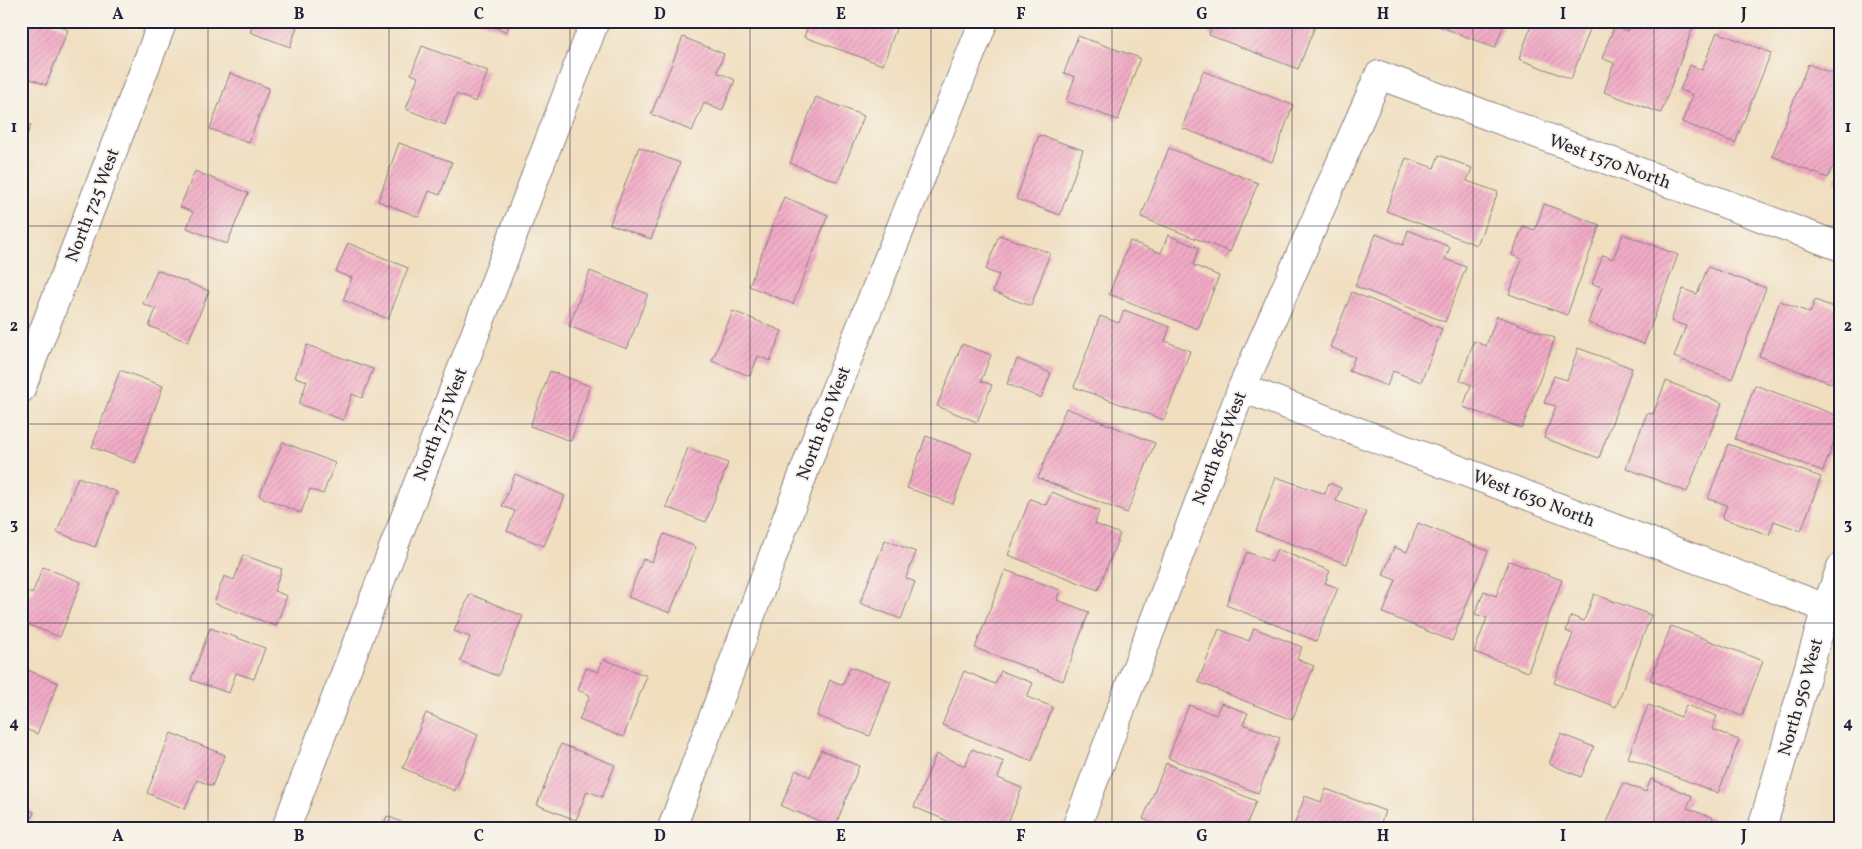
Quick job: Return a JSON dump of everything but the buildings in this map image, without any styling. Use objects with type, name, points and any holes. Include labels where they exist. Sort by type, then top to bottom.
[{"type":"street","name":"North 725 West","points":[[21,389],[163,21]]},
{"type":"street","name":"North 775 West","points":[[286,828],[595,21]]},
{"type":"street","name":"North 810 West","points":[[672,828],[824,418],[984,21]]},
{"type":"street","name":"West 1570 North","points":[[1379,75],[1841,247]]},
{"type":"street","name":"North 865 West","points":[[1076,828],[1242,388],[1379,75]]},
{"type":"street","name":"West 1630 North","points":[[1242,388],[1826,608]]},
{"type":"street","name":"North 950 West","points":[[1762,828],[1826,608],[1841,567]]}]
